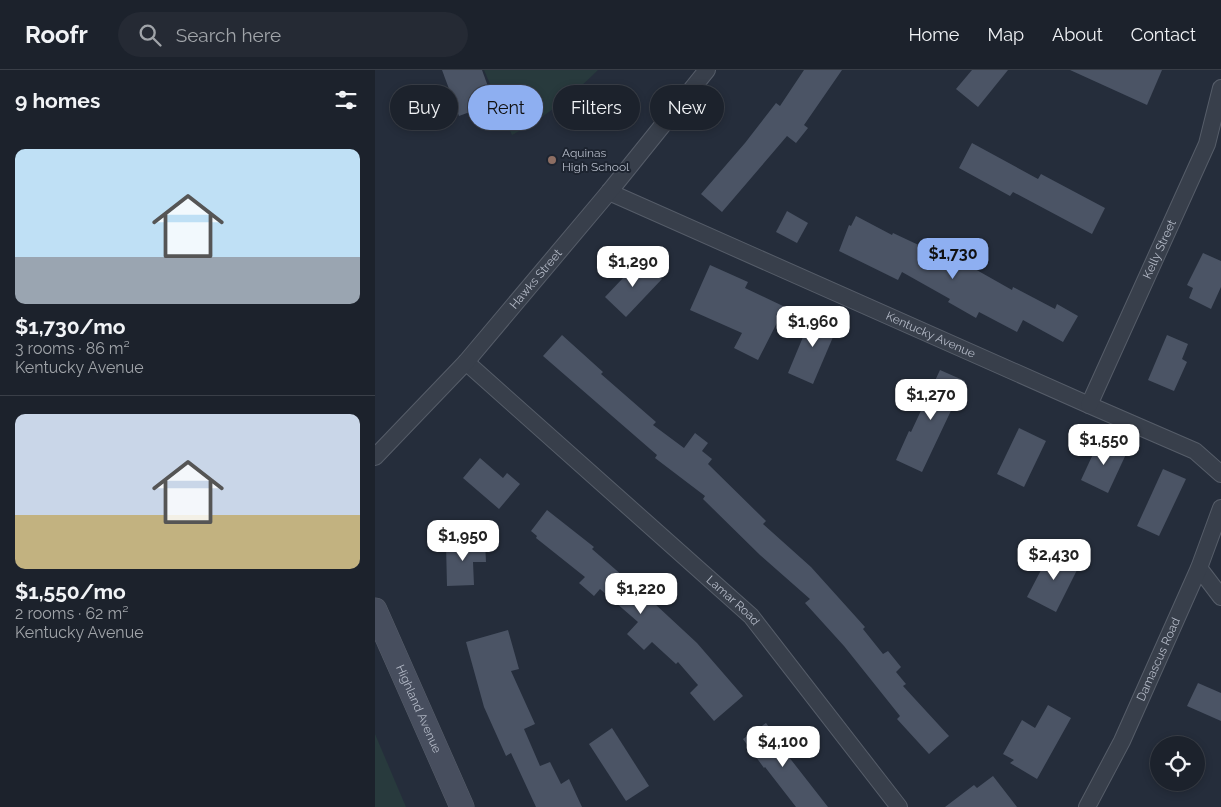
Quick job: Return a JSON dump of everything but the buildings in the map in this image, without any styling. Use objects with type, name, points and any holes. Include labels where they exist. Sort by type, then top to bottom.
[{"type":"main road","name":"Highland Avenue","points":[[375,610],[461,807]]},
{"type":"street","name":"Hawks Street","points":[[375,457],[466,362],[609,192],[707,70]]},
{"type":"street","name":"Kelly Street","points":[[1089,405],[1207,144],[1221,88]]},
{"type":"street","points":[[1207,144],[1221,129]]},
{"type":"street","name":"Kentucky Avenue","points":[[609,192],[1089,405],[1195,450],[1221,474]]},
{"type":"street","name":"Lamar Road","points":[[466,362],[751,616],[899,807]]},
{"type":"street","name":"Damascus Road","points":[[1087,807],[1122,741],[1199,568],[1221,508]]},
{"type":"street","points":[[1199,568],[1221,597]]},
{"type":"shaded area","points":[[484,70],[598,70],[582,85],[553,85],[553,109],[543,116],[543,85],[490,85]]},
{"type":"shaded area","points":[[510,130],[520,130],[512,135]]},
{"type":"shaded area","points":[[375,734],[406,807],[375,807]]},
{"type":"place","name":"Aquinas High School","points":[[552,160]]}]
